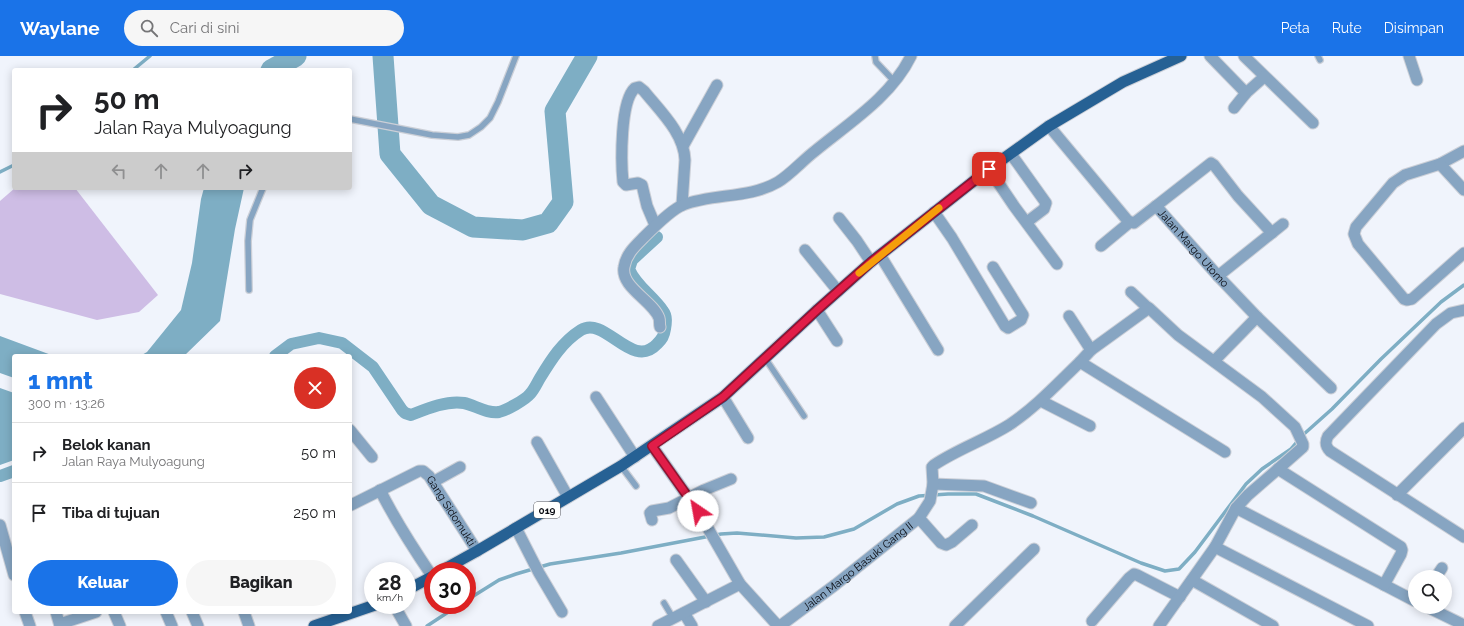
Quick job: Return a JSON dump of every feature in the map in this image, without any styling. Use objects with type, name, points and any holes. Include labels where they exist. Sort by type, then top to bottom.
[{"type":"main road","name":"019","points":[[457,562],[621,466],[723,397],[871,262],[989,169],[1049,126],[1123,82],[1181,56]]},
{"type":"main road","points":[[352,613],[364,609]]},
{"type":"main road","points":[[314,626],[349,614]]},
{"type":"street","points":[[660,327],[659,318],[655,311],[630,285],[625,276],[623,268],[626,258],[633,248],[655,225],[682,205],[751,191],[777,183],[875,102],[895,82],[911,56]]},
{"type":"street","points":[[1210,56],[1246,93]]},
{"type":"street","points":[[1409,56],[1417,80]]},
{"type":"street","points":[[1249,58],[1264,77],[1313,123]]},
{"type":"street","points":[[1234,108],[1246,93],[1264,77]]},
{"type":"street","points":[[683,146],[718,85]]},
{"type":"street","points":[[655,225],[647,206],[642,185],[638,183],[626,185],[623,182],[621,166],[625,113],[632,90],[639,87],[644,91],[675,130],[683,146],[685,160],[682,205]]},
{"type":"street","points":[[1049,126],[1130,222]]},
{"type":"street","points":[[1464,151],[1440,164],[1405,175],[1393,183],[1356,227],[1354,234],[1355,240],[1404,299],[1407,300],[1412,299],[1464,253]]},
{"type":"street","points":[[1011,154],[1046,203],[1044,209],[1027,222]]},
{"type":"street","points":[[1156,206],[1211,164],[1214,165],[1238,196],[1272,233]]},
{"type":"street","points":[[1440,164],[1464,190]]},
{"type":"street","points":[[989,169],[1014,206],[1057,264]]},
{"type":"street","name":"Jalan Margo Utomo","points":[[1100,246],[1130,222],[1134,222],[1156,206],[1218,276],[1331,388]]},
{"type":"street","points":[[934,212],[956,245],[1005,326],[1008,328],[1022,320],[1023,315],[993,267]]},
{"type":"street","points":[[839,218],[871,262]]},
{"type":"street","points":[[1218,276],[1282,224]]},
{"type":"street","points":[[805,250],[838,292]]},
{"type":"street","points":[[880,255],[938,350]]},
{"type":"street","points":[[1131,292],[1178,335],[1214,360],[1262,397],[1297,431],[1303,444],[1300,451],[1248,495],[1236,508],[1215,547],[1159,626]]},
{"type":"street","points":[[1031,504],[984,486],[933,485],[932,467],[998,432],[1022,416],[1041,400],[1091,350],[1148,308]]},
{"type":"street","points":[[817,310],[837,341]]},
{"type":"street","points":[[1464,310],[1451,312],[1436,324],[1328,436],[1326,441],[1326,446],[1330,451],[1464,537]]},
{"type":"street","points":[[1069,316],[1091,350]]},
{"type":"street","points":[[1214,360],[1257,316]]},
{"type":"street","points":[[1080,362],[1225,452]]},
{"type":"street","points":[[596,397],[635,457]]},
{"type":"street","points":[[723,397],[748,438]]},
{"type":"street","points":[[1041,400],[1090,426]]},
{"type":"street","points":[[1397,495],[1464,428]]},
{"type":"street","points":[[352,432],[372,457]]},
{"type":"street","points":[[537,442],[568,497]]},
{"type":"street","points":[[652,446],[689,498],[740,584],[779,626]]},
{"type":"street","points":[[433,482],[460,467]]},
{"type":"street","points":[[1278,469],[1401,547],[1401,554],[1384,585]]},
{"type":"street","name":"Gang Sidomukti","points":[[380,490],[419,471],[427,473],[477,551]]},
{"type":"street","points":[[652,520],[650,513],[652,511],[669,508],[731,480]]},
{"type":"street","name":"Jalan Margo Basuki Gang II","points":[[779,626],[836,585],[919,518],[930,502],[933,485]]},
{"type":"street","points":[[352,504],[380,490],[397,521],[426,562]]},
{"type":"street","points":[[1236,508],[1408,597]]},
{"type":"street","points":[[919,518],[941,543],[946,545],[952,542],[972,525]]},
{"type":"street","points":[[0,525],[12,568]]},
{"type":"street","points":[[516,528],[539,573],[562,612]]},
{"type":"street","points":[[1215,547],[1365,625]]},
{"type":"street","points":[[955,626],[1034,549]]},
{"type":"street","points":[[676,560],[706,602]]},
{"type":"street","points":[[1092,621],[1134,574],[1180,597]]},
{"type":"street","points":[[1192,580],[1273,626]]},
{"type":"street","points":[[658,626],[740,584]]},
{"type":"street","points":[[26,614],[30,626]]},
{"type":"street","points":[[57,614],[60,625],[90,614]]},
{"type":"street","points":[[115,614],[120,626]]},
{"type":"street","points":[[167,614],[172,626]]},
{"type":"street","points":[[193,614],[198,626]]},
{"type":"street","points":[[245,614],[249,626]]},
{"type":"street","points":[[399,614],[406,626]]},
{"type":"street","points":[[684,614],[692,626]]},
{"type":"street","points":[[1445,614],[1463,621]]},
{"type":"lane","points":[[353,119],[415,131],[458,137],[469,135],[481,127],[490,118],[516,56]]},
{"type":"lane","points":[[875,56],[876,62],[895,82]]},
{"type":"lane","points":[[249,290],[248,241],[250,220],[262,190]]},
{"type":"lane","points":[[765,358],[804,416]]},
{"type":"lane","points":[[621,466],[636,486]]},
{"type":"lane","points":[[664,603],[673,618]]},
{"type":"shaded area","points":[[13,190],[77,190],[158,295],[139,312],[97,320],[0,294],[0,201]]},
{"type":"water","points":[[203,190],[244,190],[235,229],[220,321],[186,354],[144,354],[147,352],[181,310],[192,263]]},
{"type":"water","points":[[0,336],[49,354],[12,354],[12,377],[0,373]]},
{"type":"water","points":[[0,388],[12,392],[12,461],[0,465]]},
{"type":"waterway","points":[[135,68],[150,56]]},
{"type":"waterway","points":[[275,68],[296,56]]},
{"type":"waterway","points":[[383,56],[390,154],[431,205],[473,227],[523,230],[548,223],[563,202],[555,111],[587,56]]},
{"type":"waterway","points":[[0,172],[12,166]]},
{"type":"waterway","points":[[278,354],[291,344],[319,338],[342,343],[373,367],[405,413],[411,415],[437,406],[457,402],[468,404],[490,412],[499,412],[516,404],[530,394],[558,352],[568,340],[581,330],[590,327],[599,330],[628,347],[638,351],[648,351],[659,342],[665,331],[665,315],[659,306],[636,281],[629,269],[632,260],[657,237]]},
{"type":"waterway","points":[[476,594],[499,580],[550,564],[621,553],[721,534],[737,533],[796,538],[824,537],[854,529],[897,504],[919,496],[948,494],[976,494],[1033,516],[1141,563],[1165,571],[1179,569],[1195,552],[1246,484],[1262,469],[1291,449],[1304,434],[1332,409],[1381,359],[1441,302],[1464,285]]},
{"type":"waterway","points":[[0,476],[12,472]]},
{"type":"waterway","points":[[427,626],[445,614]]},
{"type":"slow traffic","points":[[859,273],[939,208]]},
{"type":"route","points":[[698,511],[652,446],[723,397],[871,262],[989,169]]}]
